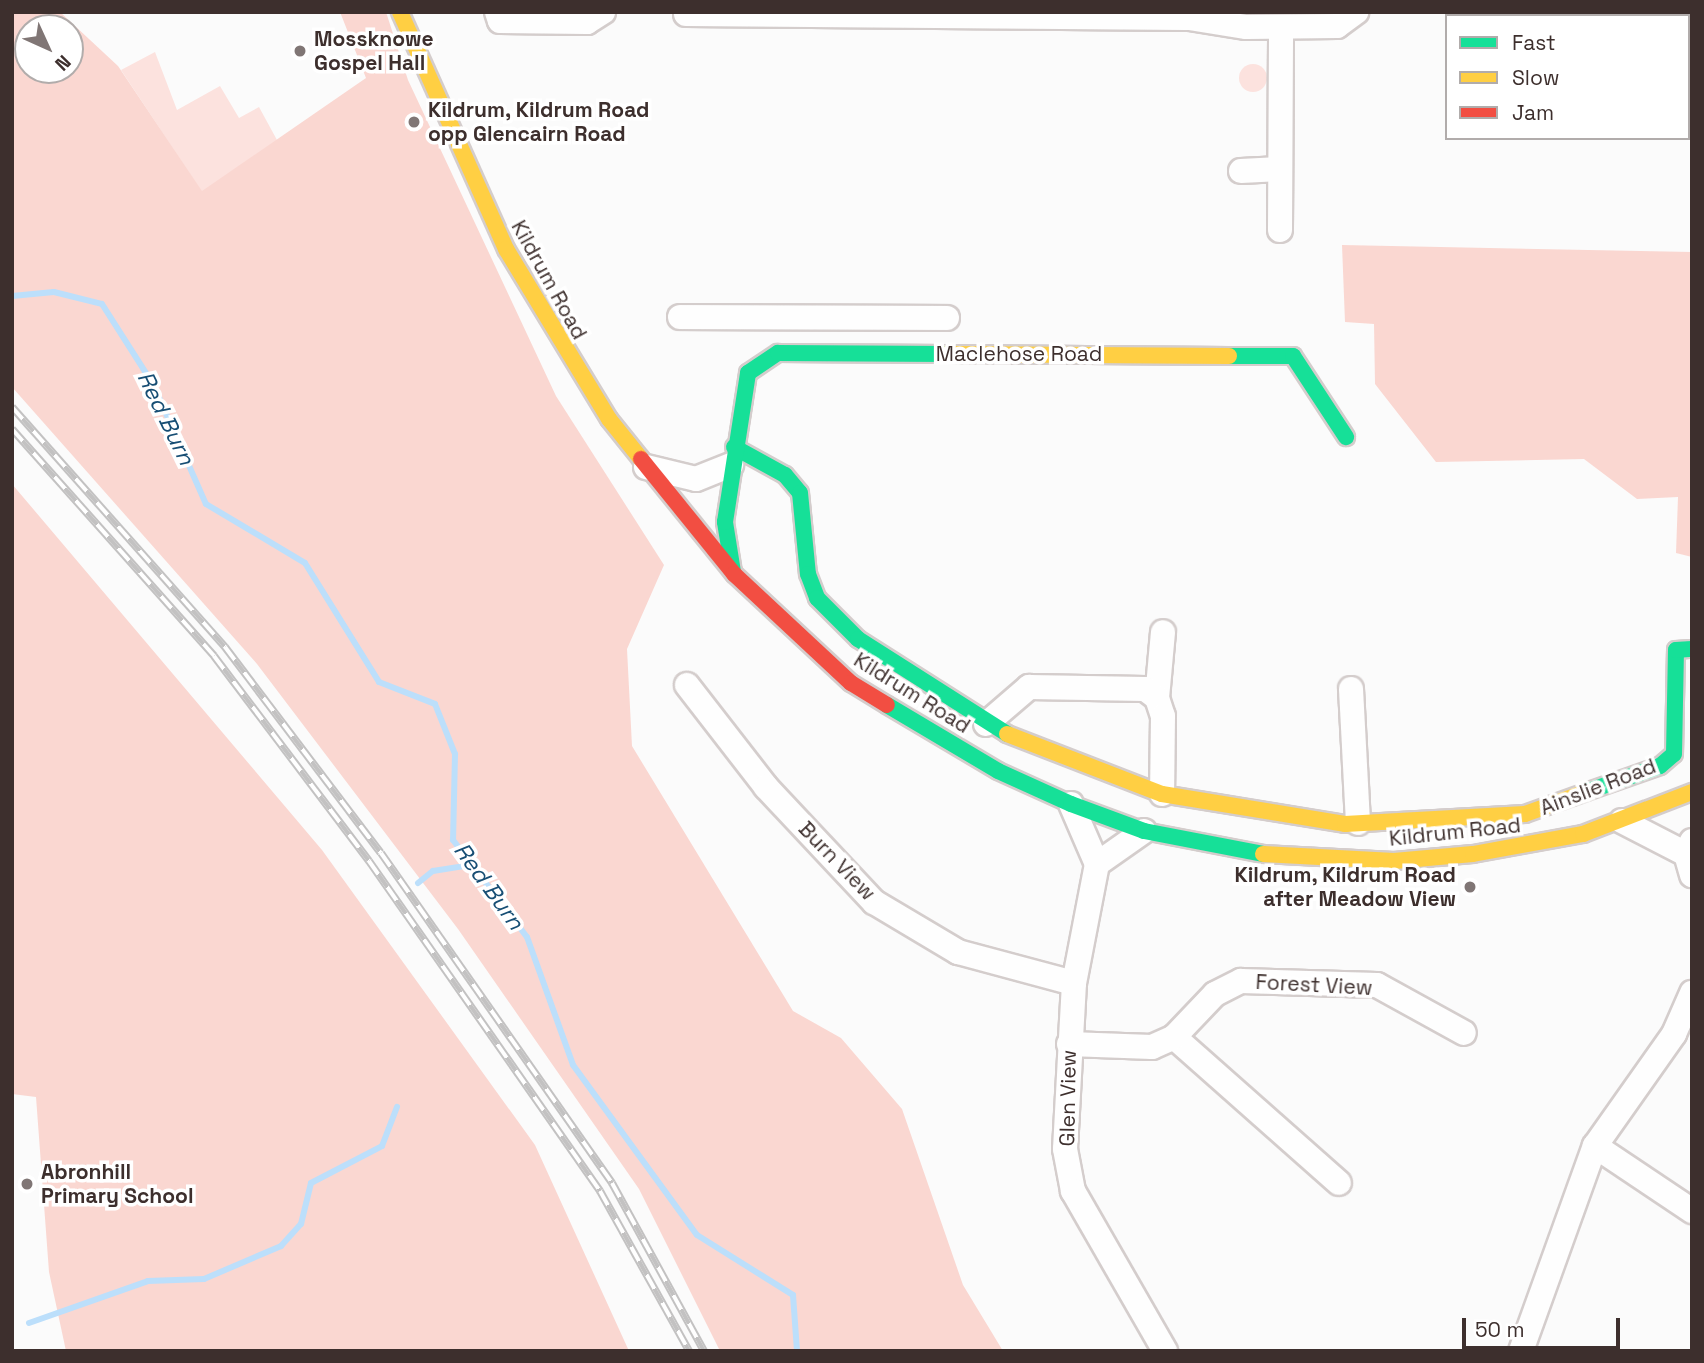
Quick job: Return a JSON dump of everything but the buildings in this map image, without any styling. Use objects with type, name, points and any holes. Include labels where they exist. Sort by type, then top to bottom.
[{"type":"street","name":"Kildrum Road","points":[[400,12],[466,168],[538,309],[642,465],[734,574],[851,683],[998,771],[1071,804],[1144,831],[1264,854],[1394,861],[1548,842],[1622,821],[1692,792]]},
{"type":"street","points":[[497,12],[499,21],[587,22],[603,12]]},
{"type":"street","points":[[686,14],[1181,16],[1281,27],[1337,26],[1356,12]]},
{"type":"street","points":[[1280,230],[1281,27]]},
{"type":"street","points":[[1241,170],[1280,169]]},
{"type":"street","points":[[680,317],[947,318]]},
{"type":"street","points":[[842,317],[844,354]]},
{"type":"street","name":"Maclehose Road","points":[[734,574],[725,522],[733,456],[742,393],[762,359],[844,354],[1293,356],[1346,437]]},
{"type":"street","points":[[642,465],[695,479],[733,456]]},
{"type":"street","name":"Ainslie Road","points":[[733,456],[785,475],[800,493],[807,515],[808,574],[817,598],[894,666],[986,723],[1070,763],[1162,794],[1358,823],[1525,814],[1660,766],[1674,754],[1676,650],[1692,649]]},
{"type":"street","points":[[1162,794],[1163,716],[1157,698],[1163,632]]},
{"type":"street","name":"Burn View","points":[[687,685],[766,787],[874,902],[958,952],[1074,983]]},
{"type":"street","points":[[986,723],[1029,687],[1145,689],[1157,698]]},
{"type":"street","points":[[1351,689],[1358,823]]},
{"type":"street","points":[[1071,804],[1097,864],[1144,831]]},
{"type":"street","points":[[1622,821],[1690,856]]},
{"type":"street","name":"Glen View","points":[[1097,864],[1074,983],[1065,1149],[1073,1191],[1165,1351]]},
{"type":"street","name":"Forest View","points":[[1174,1037],[1215,994],[1241,981],[1377,985],[1464,1033]]},
{"type":"street","points":[[1521,1351],[1595,1146],[1674,1034],[1689,999]]},
{"type":"street","points":[[1069,1044],[1126,1051],[1174,1037],[1339,1184]]},
{"type":"street","points":[[1595,1146],[1692,1210]]},
{"type":"shaded area","points":[[12,12],[62,14],[14,14],[14,84],[84,84],[84,34],[118,66],[202,191],[366,78],[340,12],[386,12],[408,80],[556,396],[664,565],[627,649],[632,746],[793,1011],[841,1038],[902,1109],[963,1285],[1003,1351],[720,1351],[639,1189],[458,929],[257,664],[12,387]]},
{"type":"shaded area","points":[[155,52],[177,110],[220,86],[239,118],[259,107],[277,140],[202,192],[121,70]]},
{"type":"shaded area","points":[[1253,64],[1263,68],[1267,78],[1263,88],[1253,92],[1243,88],[1239,78],[1243,68]]},
{"type":"shaded area","points":[[1342,245],[1692,252],[1692,557],[1676,553],[1678,497],[1637,499],[1584,459],[1436,462],[1375,384],[1374,324],[1345,322]]},
{"type":"shaded area","points":[[12,484],[322,850],[535,1145],[629,1351],[66,1351],[49,1272],[36,1097],[12,1094]]},
{"type":"waterway","name":"Red Burn","points":[[12,296],[54,292],[102,304],[153,384],[206,504],[305,563],[379,682],[435,704],[455,754],[453,840],[527,937],[573,1065],[697,1235],[793,1295],[797,1351]]},
{"type":"waterway","points":[[418,883],[433,871],[472,865]]},
{"type":"waterway","points":[[29,1323],[148,1281],[204,1279],[281,1246],[301,1224],[311,1183],[382,1146],[397,1107]]},
{"type":"railway","points":[[12,407],[225,647],[381,853],[612,1183],[704,1351]]},
{"type":"railway","points":[[12,429],[214,656],[369,861],[600,1191],[689,1351]]},
{"type":"traffic: fast","points":[[733,572],[725,522],[748,373],[778,353],[947,354]]},
{"type":"traffic: fast","points":[[1229,356],[1293,356],[1346,437]]},
{"type":"traffic: fast","points":[[734,447],[785,475],[800,493],[808,574],[817,598],[858,639],[1007,734]]},
{"type":"traffic: fast","points":[[1586,792],[1660,766],[1674,754],[1676,650],[1692,649]]},
{"type":"traffic: fast","points":[[887,705],[998,771],[1071,804],[1144,831],[1263,854]]},
{"type":"traffic: slow","points":[[400,12],[506,249],[609,419],[641,459]]},
{"type":"traffic: slow","points":[[947,354],[1229,356]]},
{"type":"traffic: slow","points":[[1007,734],[1162,794],[1345,824],[1525,814],[1586,792]]},
{"type":"traffic: slow","points":[[1263,854],[1394,861],[1473,854],[1583,834],[1692,792]]},
{"type":"traffic: jam","points":[[641,459],[734,574],[851,683],[887,705]]},
{"type":"place","name":"Mossknowe Gospel Hall","points":[[300,51]]},
{"type":"place","name":"Kildrum, Kildrum Road opp Glencairn Road","points":[[414,122]]},
{"type":"place","name":"Kildrum, Kildrum Road after Meadow View","points":[[1470,887]]},
{"type":"place","name":"Abronhill Primary School","points":[[27,1184]]}]
